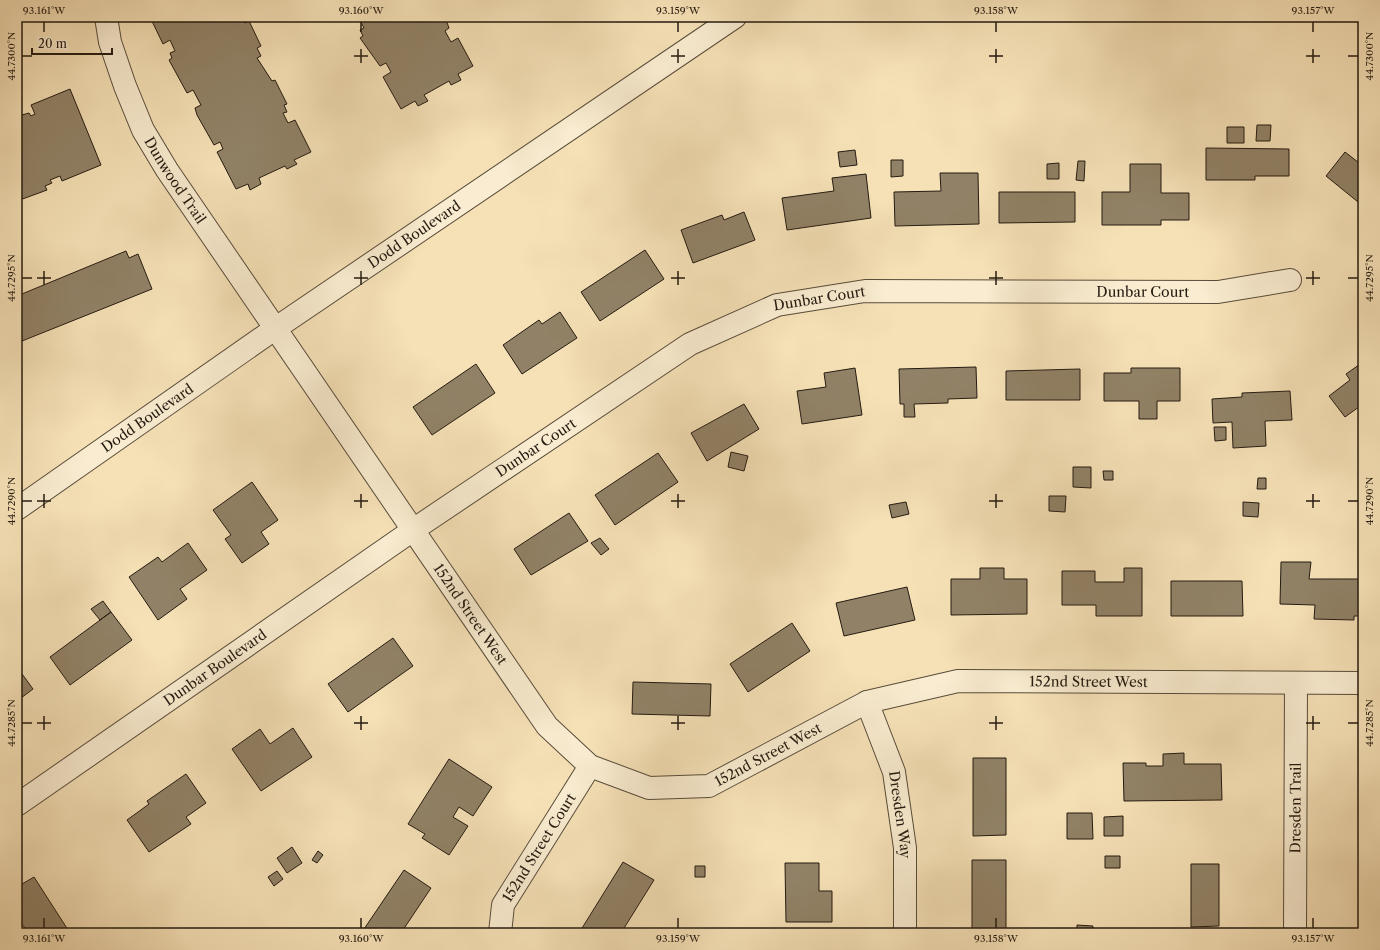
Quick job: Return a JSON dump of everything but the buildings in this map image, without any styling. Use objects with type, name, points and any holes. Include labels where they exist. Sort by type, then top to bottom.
[{"type":"street","name":"Dunwood Trail","points":[[106,17],[110,42],[125,86],[143,130],[167,170],[276,328]]},
{"type":"street","name":"Dodd Boulevard","points":[[17,509],[276,328],[736,17]]},
{"type":"street","name":"Dunbar Court","points":[[413,530],[690,344],[777,305],[865,291],[1218,292],[1290,280]]},
{"type":"street","name":"152nd Street West","points":[[276,328],[547,726],[590,766],[649,788],[709,786],[867,702],[958,681],[1363,683]]},
{"type":"street","name":"Dunbar Boulevard","points":[[17,805],[413,530]]},
{"type":"street","name":"Dresden Trail","points":[[1295,933],[1296,683]]},
{"type":"street","name":"Dresden Way","points":[[867,702],[894,772],[905,848],[905,933]]},
{"type":"street","name":"152nd Street Court","points":[[500,933],[503,905],[590,766]]}]
